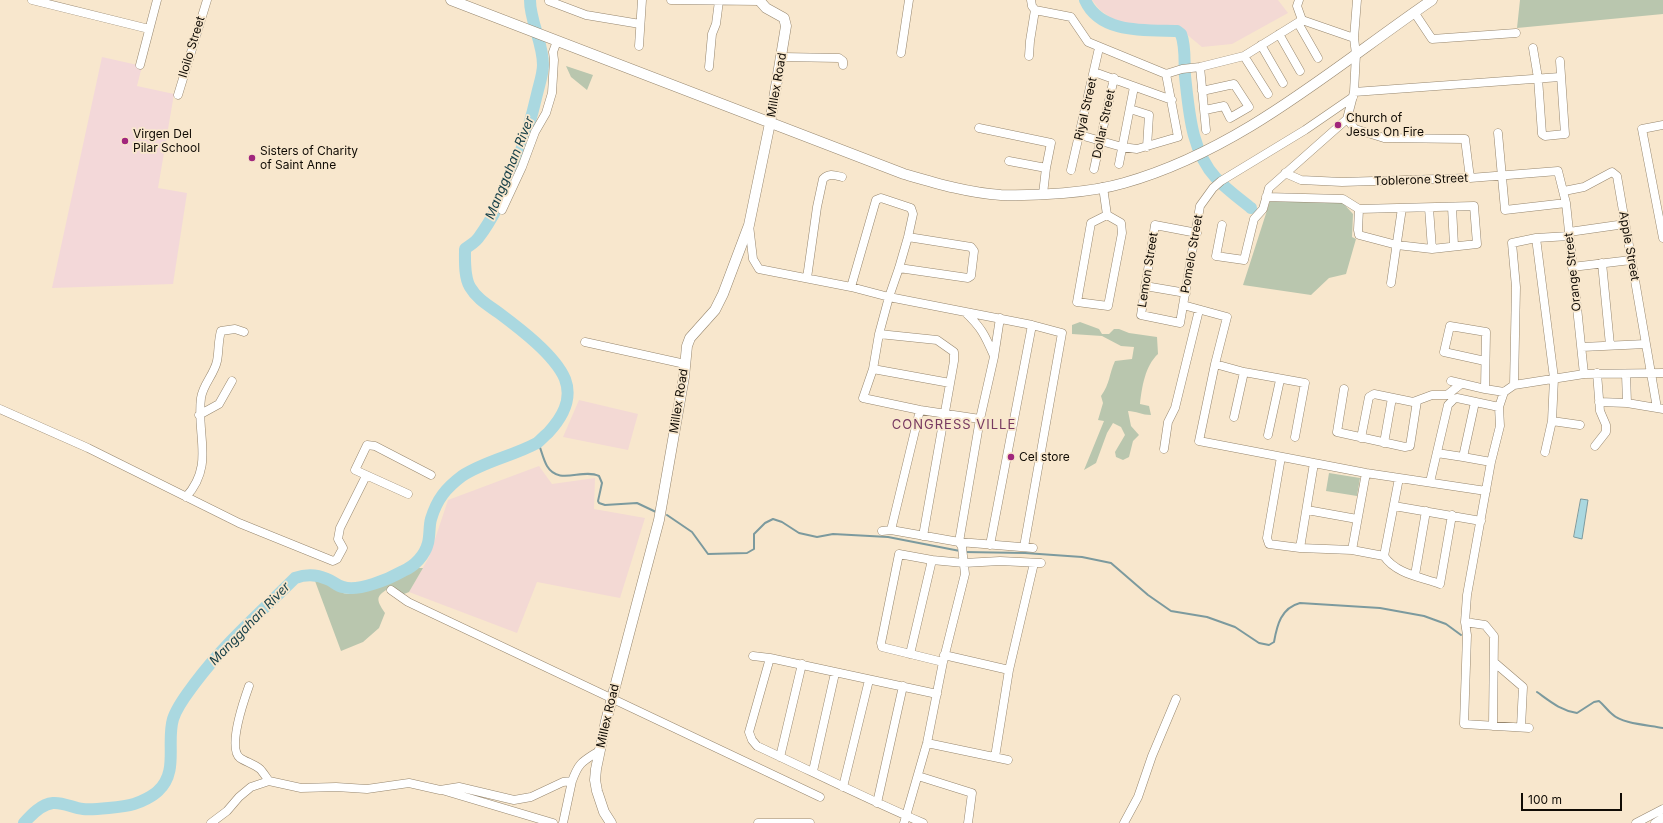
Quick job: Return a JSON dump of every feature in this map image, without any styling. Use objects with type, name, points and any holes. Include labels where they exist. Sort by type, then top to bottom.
[{"type":"street","points":[[32,0],[149,29]]},
{"type":"street","points":[[140,65],[157,0]]},
{"type":"street","name":"Iloilo Street","points":[[178,95],[207,0]]},
{"type":"street","points":[[451,0],[904,174],[949,186],[1000,195],[1043,194],[1103,187],[1124,183],[1159,172],[1201,153],[1295,98],[1432,0]]},
{"type":"street","points":[[639,46],[642,0]]},
{"type":"street","points":[[671,0],[759,1]]},
{"type":"street","points":[[901,53],[909,0]]},
{"type":"street","points":[[1029,56],[1035,10],[1032,6],[1031,0]]},
{"type":"street","points":[[1299,0],[1297,6],[1300,21],[1318,58]]},
{"type":"street","points":[[1222,225],[1216,256],[1244,260],[1254,219],[1263,209],[1269,188],[1347,119],[1354,94],[1356,54],[1354,38],[1357,0]]},
{"type":"street","points":[[549,1],[586,15],[640,24]]},
{"type":"street","points":[[709,67],[712,34],[716,24],[719,1]]},
{"type":"street","name":"Millex Road","points":[[611,823],[604,812],[596,791],[596,769],[612,697],[659,520],[684,377],[687,346],[690,338],[715,310],[723,294],[749,225],[770,123],[786,26],[784,18],[766,8],[759,1]]},
{"type":"street","points":[[1035,10],[1071,17],[1088,42],[1099,48],[1166,74],[1244,56],[1300,21],[1354,38]]},
{"type":"street","points":[[1414,12],[1432,39],[1516,33]]},
{"type":"street","points":[[1279,34],[1300,71]]},
{"type":"street","points":[[502,210],[522,167],[535,132],[546,113],[552,93],[553,52],[556,41]]},
{"type":"street","points":[[1261,45],[1283,84]]},
{"type":"street","name":"Riyal Street","points":[[1071,170],[1099,48]]},
{"type":"street","points":[[1533,48],[1538,78],[1542,134],[1545,136],[1565,134],[1560,61]]},
{"type":"street","points":[[782,56],[839,58],[843,61],[844,65]]},
{"type":"street","points":[[1244,56],[1268,94]]},
{"type":"street","points":[[1200,67],[1206,130]]},
{"type":"street","points":[[1094,72],[1172,100]]},
{"type":"street","points":[[1080,135],[1137,150],[1178,137],[1166,74]]},
{"type":"street","points":[[1354,94],[1560,77]]},
{"type":"street","name":"Dollar Street","points":[[1094,169],[1114,78]]},
{"type":"street","points":[[1202,91],[1234,84],[1248,107],[1230,118],[1224,106],[1205,110]]},
{"type":"street","points":[[1119,164],[1134,87]]},
{"type":"street","name":"Pomelo Street","points":[[1180,323],[1197,233],[1200,206],[1213,188],[1221,181],[1305,130],[1354,94]]},
{"type":"street","points":[[1130,109],[1149,115],[1147,147]]},
{"type":"street","points":[[1347,119],[1355,129],[1384,138],[1465,138],[1470,178]]},
{"type":"street","points":[[1663,125],[1642,129],[1663,238]]},
{"type":"street","points":[[979,128],[1051,143],[1043,194]]},
{"type":"street","points":[[1498,133],[1505,210],[1566,203]]},
{"type":"street","points":[[1009,162],[1046,168]]},
{"type":"street","name":"Toblerone Street","points":[[1285,173],[1301,180],[1342,182],[1470,178],[1558,171]]},
{"type":"street","name":"Orange Street","points":[[1558,171],[1566,203],[1584,374]]},
{"type":"street","name":"Apple Street","points":[[1564,191],[1584,187],[1612,172],[1617,176],[1651,374],[1660,409]]},
{"type":"street","points":[[807,278],[817,207],[823,179],[830,174],[842,177]]},
{"type":"street","points":[[1103,187],[1108,215],[1121,223],[1122,233],[1108,306],[1077,302],[1091,223],[1108,215]]},
{"type":"street","points":[[1266,197],[1343,199],[1359,209],[1474,206],[1477,244],[1432,249],[1397,245],[1359,235],[1359,209]]},
{"type":"street","points":[[851,288],[876,200],[881,198],[895,201],[911,208],[913,214],[908,237],[900,268],[889,297],[879,334],[873,369],[863,398],[920,410],[980,419]]},
{"type":"street","points":[[1452,207],[1454,246]]},
{"type":"street","points":[[1391,283],[1402,208]]},
{"type":"street","points":[[1429,208],[1432,249]]},
{"type":"street","points":[[1514,385],[1516,287],[1512,242],[1625,224]]},
{"type":"street","points":[[749,225],[753,259],[759,269],[807,278],[889,297],[1000,318],[1062,333],[1024,547]]},
{"type":"street","name":"Lemon Street","points":[[1180,323],[1141,315],[1155,225],[1197,233]]},
{"type":"street","points":[[900,268],[968,278],[971,276],[974,251],[971,248],[908,237]]},
{"type":"street","points":[[1536,238],[1554,378],[1552,421],[1545,452]]},
{"type":"street","points":[[1572,267],[1631,260]]},
{"type":"street","points":[[1602,263],[1610,345]]},
{"type":"street","points":[[1145,286],[1186,293]]},
{"type":"street","points":[[1184,305],[1227,317],[1215,364],[1199,441],[1366,473],[1486,491]]},
{"type":"street","points":[[1164,449],[1168,422],[1175,408],[1199,310]]},
{"type":"street","points":[[965,312],[979,325],[994,357]]},
{"type":"street","points":[[906,820],[927,743],[943,658],[964,574],[964,560],[960,544],[980,419],[994,357],[1000,318]]},
{"type":"street","points":[[990,545],[1032,325]]},
{"type":"street","points":[[1485,361],[1444,352],[1450,326],[1486,332],[1485,389]]},
{"type":"street","points":[[186,497],[195,487],[200,475],[202,461],[202,436],[199,421],[201,396],[205,383],[212,375],[217,361],[221,331],[223,329],[234,329],[244,332]]},
{"type":"street","points":[[879,334],[937,340],[954,352],[954,361],[923,536]]},
{"type":"street","points":[[585,342],[685,364]]},
{"type":"street","points":[[1582,347],[1646,344]]},
{"type":"street","points":[[1215,364],[1280,380],[1305,383],[1295,437]]},
{"type":"street","points":[[873,369],[950,383]]},
{"type":"street","points":[[1234,417],[1244,372]]},
{"type":"street","points":[[1495,663],[1523,687],[1525,728],[1464,724],[1467,635],[1465,622],[1467,595],[1491,462],[1500,426],[1499,407],[1504,392],[1514,385],[1584,374],[1651,374],[1663,372]]},
{"type":"street","points":[[1595,446],[1606,432],[1606,424],[1600,412],[1597,373]]},
{"type":"street","points":[[1626,374],[1626,403]]},
{"type":"street","points":[[1268,435],[1280,380]]},
{"type":"street","points":[[199,415],[219,404],[232,381]]},
{"type":"street","points":[[1451,381],[1504,392]]},
{"type":"street","points":[[1361,438],[1369,397],[1374,394],[1413,402],[1432,396],[1447,395],[1461,384]]},
{"type":"street","points":[[1344,390],[1337,432],[1405,447],[1410,446],[1416,401]]},
{"type":"street","points":[[1384,443],[1392,398]]},
{"type":"street","points":[[1430,482],[1448,405],[1457,398],[1499,407]]},
{"type":"street","points":[[1463,457],[1475,402]]},
{"type":"street","points":[[1599,402],[1626,403],[1660,409]]},
{"type":"street","points":[[0,409],[88,448],[239,523],[333,561],[337,559],[343,548],[338,539],[342,524],[366,476]]},
{"type":"street","points":[[920,410],[886,530],[960,544],[1033,548]]},
{"type":"street","points":[[1552,421],[1580,425]]},
{"type":"street","points":[[408,494],[366,476],[354,469],[364,447],[370,444],[431,475]]},
{"type":"street","points":[[1436,453],[1491,462]]},
{"type":"street","points":[[1281,457],[1267,538],[1269,544],[1300,548],[1352,550],[1384,556]]},
{"type":"street","points":[[1300,548],[1314,463]]},
{"type":"street","points":[[1352,550],[1366,473]]},
{"type":"street","points":[[1399,478],[1384,556],[1389,564],[1396,569],[1440,584],[1452,515]]},
{"type":"street","points":[[1394,506],[1481,521]]},
{"type":"street","points":[[1307,510],[1357,520]]},
{"type":"street","points":[[1415,575],[1426,511]]},
{"type":"street","points":[[995,757],[1009,670],[1038,563],[932,560],[899,554],[881,643],[882,647],[910,654],[943,658],[1009,670]]},
{"type":"street","points":[[910,654],[932,560]]},
{"type":"street","points":[[391,590],[408,602],[612,697],[820,797]]},
{"type":"street","points":[[1465,622],[1485,625],[1494,636],[1495,663],[1493,726]]},
{"type":"street","points":[[753,656],[802,664],[835,673],[937,694]]},
{"type":"street","points":[[770,658],[749,732],[752,740],[758,746],[814,771],[877,803],[906,820],[923,823]]},
{"type":"street","points":[[780,757],[802,664]]},
{"type":"street","points":[[814,771],[835,673]]},
{"type":"street","points":[[843,787],[869,680]]},
{"type":"street","points":[[249,686],[239,717],[235,746],[236,753],[240,758],[259,768],[269,781]]},
{"type":"street","points":[[877,803],[903,686]]},
{"type":"street","points":[[1124,823],[1138,796],[1152,756],[1176,699]]},
{"type":"street","points":[[927,743],[1008,760]]},
{"type":"street","points":[[563,823],[572,781],[578,766],[582,761],[600,751]]},
{"type":"street","points":[[918,776],[972,793],[968,823]]},
{"type":"street","points":[[211,823],[227,811],[239,797],[251,787],[269,781],[301,788],[336,787],[367,789],[409,783],[440,790],[553,823]]},
{"type":"street","points":[[440,790],[459,787],[514,800],[521,800],[531,797],[562,782],[572,781]]},
{"type":"street","points":[[1636,823],[1663,809]]},
{"type":"street","points":[[1655,823],[1663,818]]},
{"type":"street","points":[[758,823],[810,823]]},
{"type":"shaded area","points":[[1092,0],[1278,0],[1288,13],[1232,44],[1202,47],[1179,28],[1118,23],[1100,10]]},
{"type":"shaded area","name":"Virgen Del Pilar School","points":[[102,57],[142,66],[137,86],[174,94],[158,188],[187,193],[173,284],[52,288]]},
{"type":"shaded area","points":[[579,400],[638,414],[628,450],[563,437]]},
{"type":"shaded area","points":[[539,466],[552,484],[595,478],[594,509],[645,518],[620,598],[537,582],[517,633],[409,592],[429,557],[448,500]]},
{"type":"green space","points":[[1520,0],[1663,0],[1663,14],[1517,28]]},
{"type":"green space","points":[[566,66],[593,75],[587,90],[571,77]]},
{"type":"green space","points":[[1271,198],[1342,202],[1353,214],[1352,237],[1356,239],[1346,274],[1329,278],[1311,295],[1243,285]]},
{"type":"green space","points":[[1080,322],[1099,329],[1102,334],[1109,334],[1114,329],[1119,329],[1129,333],[1157,337],[1158,354],[1150,364],[1147,371],[1143,384],[1140,404],[1149,406],[1151,415],[1128,411],[1131,426],[1139,435],[1133,441],[1129,457],[1123,460],[1116,457],[1115,452],[1125,435],[1121,427],[1113,423],[1107,433],[1096,463],[1084,470],[1104,421],[1098,420],[1103,403],[1101,396],[1106,387],[1115,361],[1132,359],[1134,347],[1121,346],[1102,336],[1072,334],[1072,325]]},
{"type":"green space","points":[[1329,473],[1360,478],[1357,496],[1326,491]]},
{"type":"green space","points":[[417,568],[423,568],[409,592],[399,596],[391,587],[380,595],[379,601],[385,613],[379,628],[363,642],[341,651],[315,581],[329,585],[347,594],[382,584]]},
{"type":"water","points":[[1581,499],[1588,500],[1582,539],[1574,537]]},
{"type":"waterway","name":"Manggahan River","points":[[24,823],[44,805],[60,803],[83,809],[108,808],[134,804],[147,799],[156,793],[168,775],[171,757],[171,728],[173,719],[182,700],[218,655],[295,578],[315,575],[323,577],[341,586],[357,588],[390,578],[407,569],[425,552],[433,512],[439,500],[451,485],[471,471],[537,443],[548,433],[562,415],[568,394],[565,379],[560,370],[536,343],[476,295],[468,283],[465,268],[465,249],[478,239],[507,188],[528,130],[541,80],[543,68],[541,48],[532,16],[530,0]]},
{"type":"waterway","points":[[1085,0],[1092,11],[1101,19],[1113,24],[1138,30],[1177,31],[1181,34],[1183,39],[1185,76],[1190,117],[1196,143],[1201,156],[1216,178],[1251,208]]},
{"type":"waterway","points":[[538,442],[547,466],[552,472],[564,476],[585,474],[599,476],[602,483],[598,501],[599,503],[605,505],[637,503],[656,512]]},
{"type":"waterway","points":[[667,515],[692,532],[708,554],[747,553],[754,549],[754,534],[765,523],[773,519],[782,522],[799,533],[817,537],[833,534],[888,537],[960,551]]},
{"type":"waterway","points":[[964,552],[1025,553],[1082,557],[1111,563],[1148,595],[1171,611],[1207,617],[1235,627],[1259,643],[1269,645],[1274,642],[1277,629],[1284,613],[1294,605],[1300,603],[1380,608],[1424,616],[1446,624],[1461,635]]},
{"type":"waterway","points":[[1537,692],[1556,705],[1571,712],[1577,713],[1594,702],[1599,701],[1612,714],[1622,720],[1636,724],[1663,728]]},
{"type":"place","name":"Church of Jesus On Fire","points":[[1338,125]]},
{"type":"place","name":"Virgen Del Pilar School","points":[[125,141]]},
{"type":"place","name":"Sisters of Charity of Saint Anne","points":[[252,158]]},
{"type":"place","name":"Cel store","points":[[1011,457]]},
{"type":"district","name":"CONGRESS VILLE","points":[[954,425]]}]
